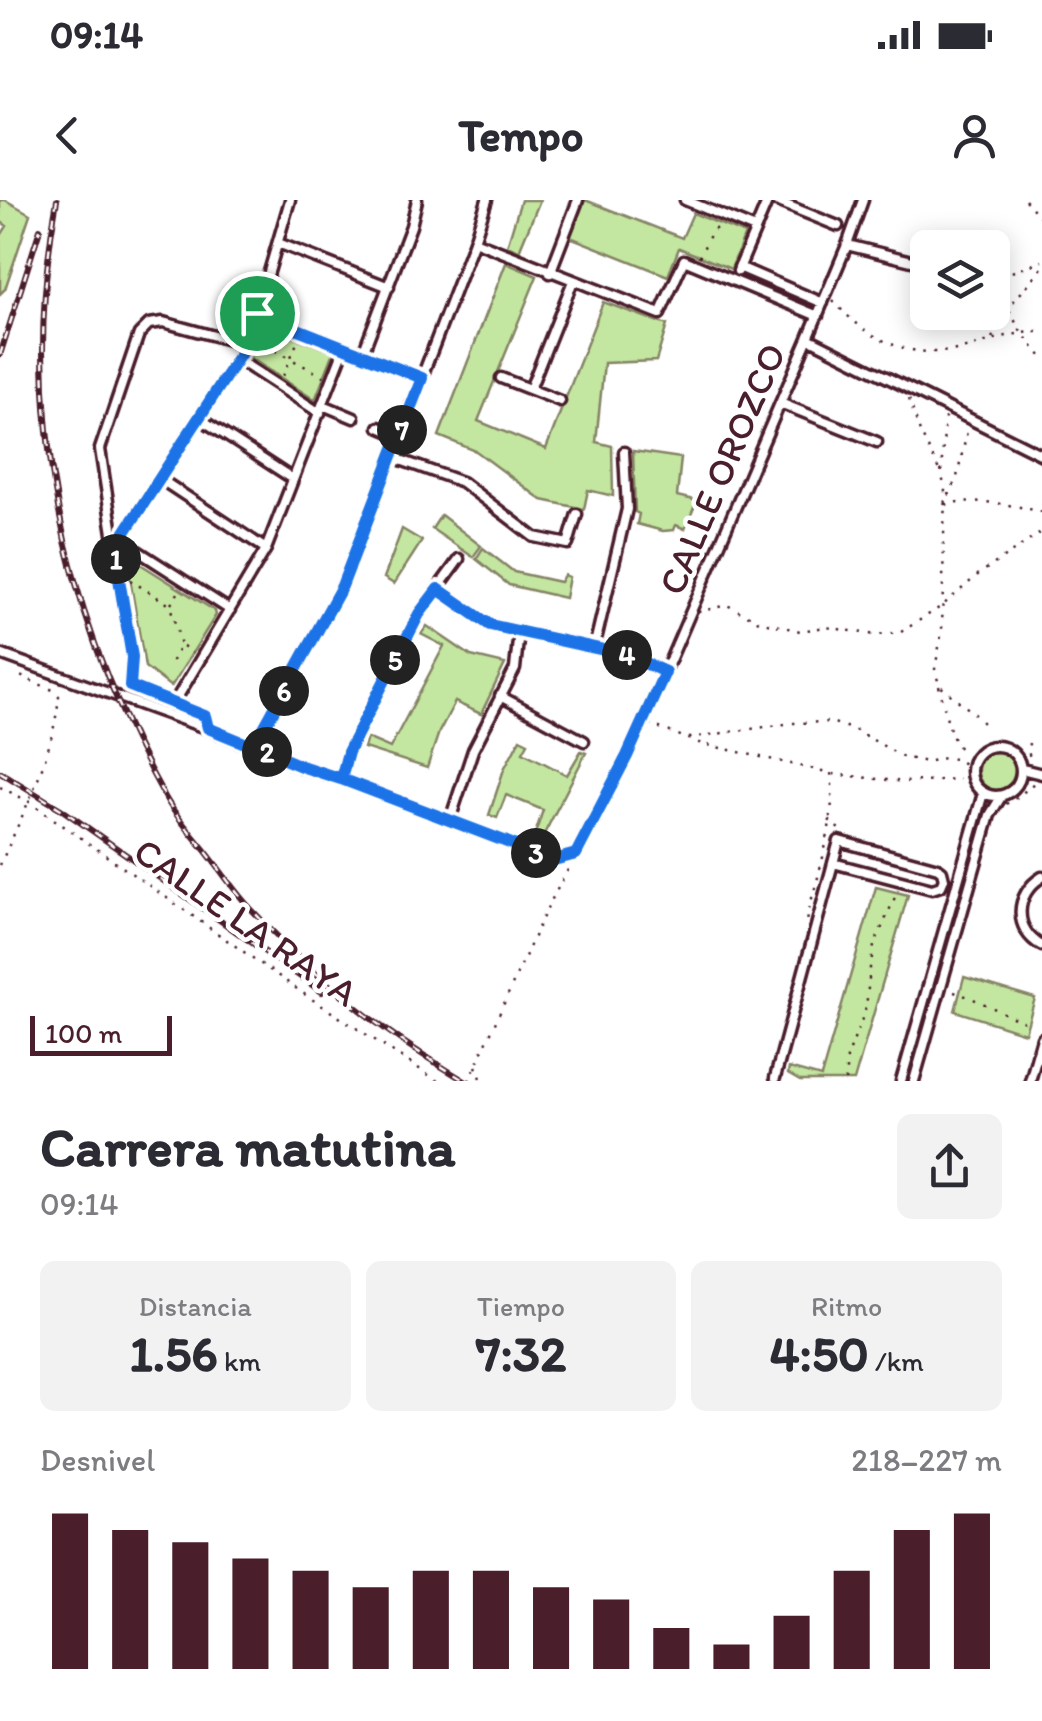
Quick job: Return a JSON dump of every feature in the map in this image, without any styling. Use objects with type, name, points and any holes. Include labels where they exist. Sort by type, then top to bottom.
[{"type":"street","points":[[114,549],[237,359],[257,313],[290,200]]},
{"type":"street","points":[[362,355],[417,200]]},
{"type":"street","points":[[254,746],[342,586],[487,200]]},
{"type":"street","points":[[550,273],[578,200]]},
{"type":"street","points":[[685,200],[755,229]]},
{"type":"street","points":[[734,280],[771,200],[838,226]]},
{"type":"street","name":"CALLE OROZCO","points":[[576,854],[665,672],[827,302],[863,200]]},
{"type":"street","points":[[278,242],[389,287]]},
{"type":"street","points":[[474,242],[660,314],[684,260],[818,316]]},
{"type":"street","points":[[847,245],[910,261]]},
{"type":"street","points":[[740,267],[827,302]]},
{"type":"street","points":[[530,390],[572,281]]},
{"type":"street","points":[[257,313],[422,378]]},
{"type":"street","points":[[208,728],[205,716],[130,686],[132,657],[100,448],[139,334],[149,324],[163,322],[244,344]]},
{"type":"street","points":[[808,338],[1042,455]]},
{"type":"street","points":[[174,702],[266,549],[344,349]]},
{"type":"street","points":[[237,359],[321,409],[354,418]]},
{"type":"street","points":[[501,378],[560,401]]},
{"type":"street","points":[[780,403],[877,442]]},
{"type":"street","points":[[199,418],[293,479]]},
{"type":"street","points":[[379,427],[400,436]]},
{"type":"street","points":[[594,648],[625,523],[624,452]]},
{"type":"street","points":[[392,456],[462,482],[534,537],[568,544],[577,514]]},
{"type":"street","points":[[160,479],[266,549]]},
{"type":"street","points":[[122,540],[230,610]]},
{"type":"street","points":[[341,779],[348,752],[419,614],[458,559]]},
{"type":"street","points":[[438,589],[490,625],[627,655],[665,672]]},
{"type":"street","points":[[450,820],[473,750],[514,669],[519,631]]},
{"type":"street","points":[[0,654],[208,728],[554,860],[576,854]]},
{"type":"street","points":[[500,696],[584,741]]},
{"type":"street","points":[[914,1081],[990,815],[1022,776],[1017,756],[998,746],[978,754],[971,768],[973,782],[983,794],[1001,797]]},
{"type":"street","points":[[1022,769],[1041,770]]},
{"type":"street","points":[[902,1081],[983,794]]},
{"type":"street","points":[[776,1080],[839,841],[938,868],[944,879],[941,886],[932,889],[834,863]]},
{"type":"street","points":[[1042,877],[1025,892],[1020,906],[1021,922],[1028,936],[1042,946]]},
{"type":"street","points":[[1030,1081],[1042,1038]]},
{"type":"path","points":[[1025,200],[1042,219]]},
{"type":"path","points":[[698,259],[712,231],[724,223]]},
{"type":"path","points":[[1010,275],[1042,262]]},
{"type":"path","points":[[1010,306],[1042,268]]},
{"type":"path","points":[[827,302],[862,330],[924,353],[974,346],[1020,332],[1042,332]]},
{"type":"path","points":[[1010,312],[1020,332],[1042,357]]},
{"type":"path","points":[[992,338],[996,330]]},
{"type":"path","points":[[281,380],[299,336]]},
{"type":"path","points":[[256,340],[326,377]]},
{"type":"path","points":[[909,398],[945,487],[942,630],[935,670],[954,740],[964,753]]},
{"type":"path","points":[[941,474],[946,416]]},
{"type":"path","points":[[944,506],[957,477],[968,427]]},
{"type":"path","points":[[944,506],[956,500],[1042,512]]},
{"type":"path","points":[[698,612],[727,606],[759,621],[800,631],[826,626],[876,636],[901,632],[1042,532]]},
{"type":"path","points":[[129,580],[170,605],[181,645],[192,652]]},
{"type":"path","points":[[170,605],[181,588]]},
{"type":"path","points":[[168,666],[181,645]]},
{"type":"path","points":[[0,865],[37,782],[57,713],[58,696],[20,676],[22,662]]},
{"type":"path","points":[[938,684],[976,714],[988,729]]},
{"type":"path","points":[[643,722],[687,738],[831,774],[904,782],[960,780]]},
{"type":"path","points":[[687,738],[792,723],[831,722],[857,731],[903,758],[927,762],[956,759],[971,768]]},
{"type":"path","points":[[1029,743],[1030,758],[1041,770]]},
{"type":"path","points":[[811,944],[807,921],[821,867],[833,792],[831,774]]},
{"type":"path","points":[[1000,808],[1030,784],[1042,782]]},
{"type":"path","name":"CALLE LA RAYA","points":[[0,786],[28,801],[322,1006],[438,1081]]},
{"type":"path","points":[[828,820],[841,831]]},
{"type":"path","points":[[469,1081],[546,910],[576,854]]},
{"type":"path","points":[[845,1081],[847,1058],[866,1008],[874,946],[899,889]]},
{"type":"path","points":[[954,992],[981,1000],[1030,1024]]},
{"type":"path","points":[[476,1065],[485,1081]]},
{"type":"green space","points":[[0,200],[30,214],[0,294],[0,237],[7,226],[0,221]]},
{"type":"green space","points":[[521,200],[540,200],[519,251],[507,246]]},
{"type":"green space","points":[[585,200],[682,238],[693,213],[745,234],[731,269],[679,248],[668,276],[570,237]]},
{"type":"green space","points":[[506,263],[537,276],[478,421],[546,449],[603,302],[667,325],[656,361],[604,363],[596,442],[612,446],[613,496],[588,490],[584,509],[542,500],[476,451],[439,436]]},
{"type":"green space","points":[[266,327],[334,352],[315,400],[249,357]]},
{"type":"green space","points":[[633,451],[681,458],[677,496],[696,503],[685,529],[676,525],[674,530],[663,531],[637,524]]},
{"type":"green space","points":[[441,515],[481,546],[473,557],[432,529]]},
{"type":"green space","points":[[402,529],[422,541],[394,584],[384,578]]},
{"type":"green space","points":[[483,548],[514,572],[560,582],[564,575],[569,577],[565,598],[509,585],[476,559]]},
{"type":"green space","points":[[126,555],[215,611],[171,687],[145,667]]},
{"type":"green space","points":[[427,626],[471,656],[505,664],[481,714],[455,702],[439,732],[427,768],[364,748],[367,738],[390,748],[444,646],[421,634]]},
{"type":"green space","points":[[520,739],[528,743],[523,752],[567,775],[581,751],[586,753],[543,836],[535,834],[543,810],[506,795],[497,818],[489,815],[504,769]]},
{"type":"green space","points":[[997,752],[1010,758],[1016,771],[1010,784],[997,790],[984,784],[978,771],[984,758]]},
{"type":"green space","points":[[876,887],[908,895],[854,1081],[800,1081],[788,1074],[789,1068],[821,1077]]},
{"type":"green space","points":[[964,977],[1035,998],[1025,1033],[955,1011]]},
{"type":"railway","points":[[57,200],[46,278],[43,355],[47,432],[58,508],[76,583],[129,728],[170,805],[247,905],[357,1008],[465,1081]]},
{"type":"railway","points":[[0,355],[40,229]]},
{"type":"railway","points":[[0,772],[61,809],[322,992]]},
{"type":"route","points":[[257,313],[422,378],[342,586],[254,746],[341,779],[348,752],[419,614],[438,589],[490,625],[627,655],[665,672],[576,854],[554,860],[301,766],[208,728],[205,716],[130,686],[132,657],[114,549],[241,353],[257,313]]}]
